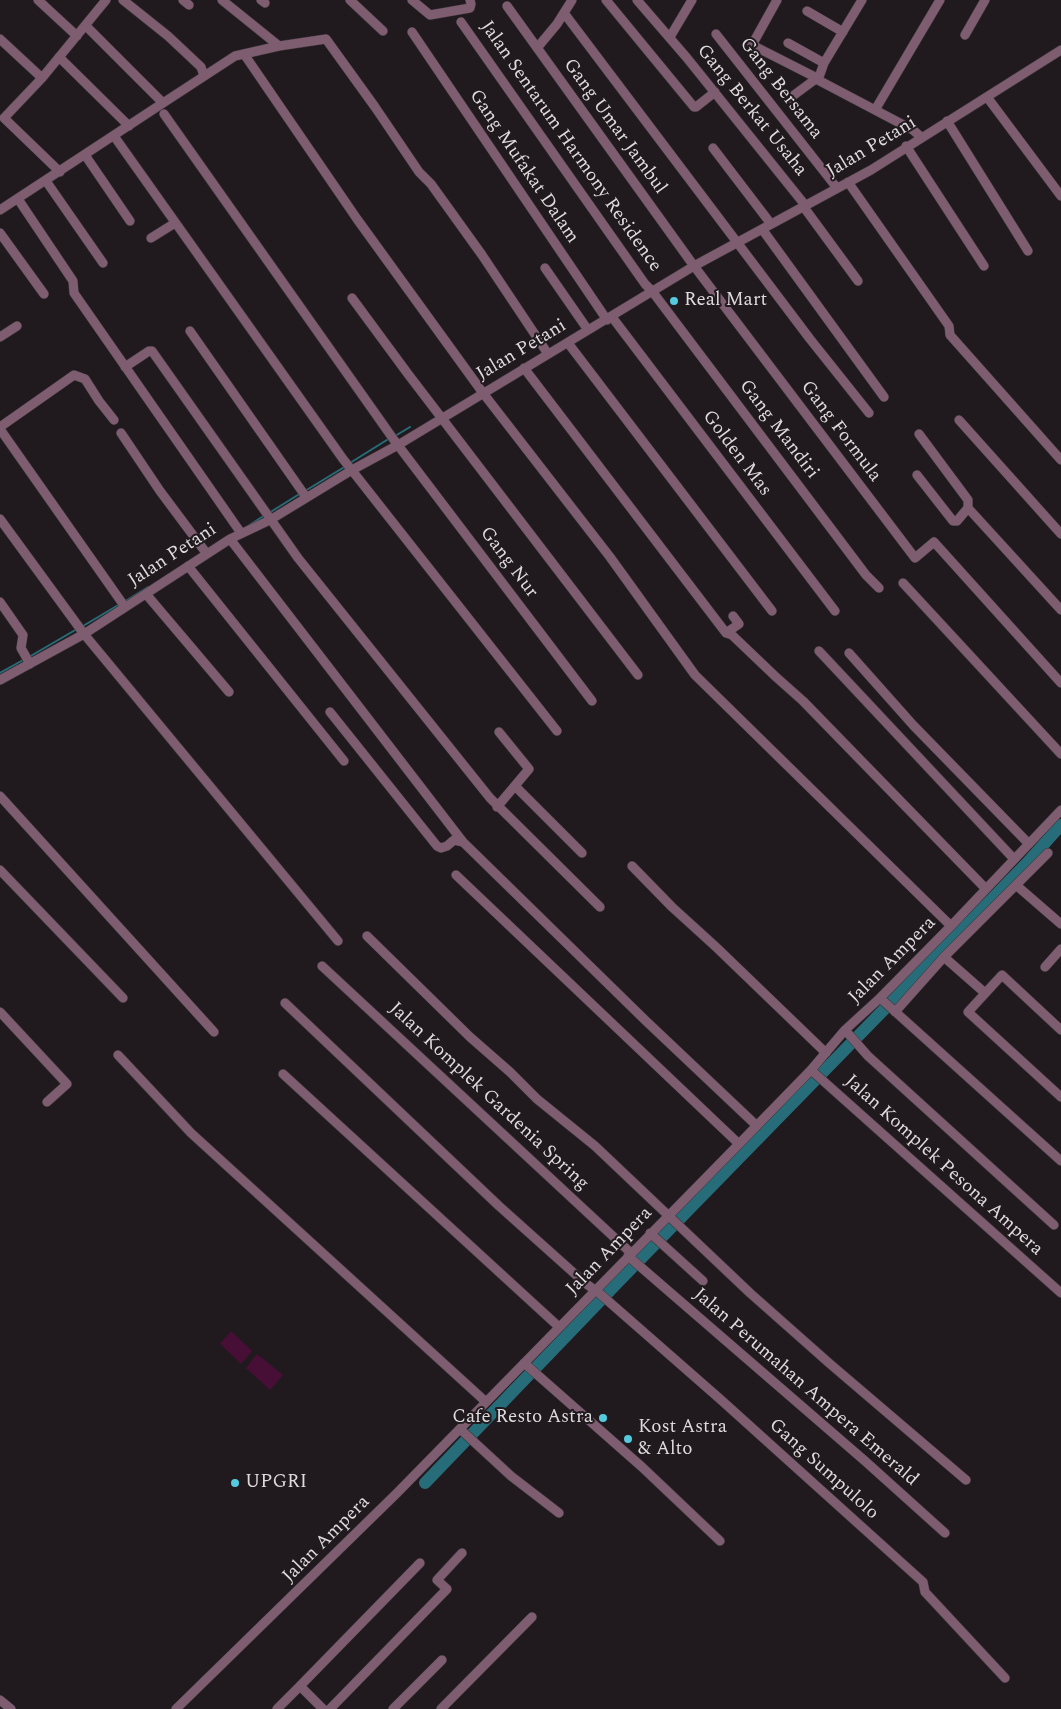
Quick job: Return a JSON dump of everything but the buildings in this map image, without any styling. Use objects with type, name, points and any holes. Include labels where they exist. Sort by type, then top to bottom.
[{"type":"street","points":[[38,0],[77,36]]},
{"type":"street","points":[[123,0],[168,36],[201,67],[204,76]]},
{"type":"street","points":[[222,0],[279,46]]},
{"type":"street","points":[[350,0],[383,32]]},
{"type":"street","points":[[412,0],[430,15],[470,8],[470,0]]},
{"type":"street","points":[[537,48],[550,33],[572,0]]},
{"type":"street","points":[[606,0],[694,107],[715,92]]},
{"type":"street","name":"Gang Berkat Usaha","points":[[636,0],[670,37],[715,92],[804,206],[858,281]]},
{"type":"street","points":[[670,37],[692,0]]},
{"type":"street","points":[[777,0],[752,45],[917,134]]},
{"type":"street","name":"Gang Bersama","points":[[818,79],[824,63],[862,0]]},
{"type":"street","points":[[875,110],[940,0]]},
{"type":"street","points":[[965,35],[985,0]]},
{"type":"street","points":[[60,172],[2,116],[42,78],[86,26],[102,2]]},
{"type":"street","name":"Gang Umar Jambul","points":[[507,6],[739,326]]},
{"type":"street","points":[[807,11],[843,32]]},
{"type":"street","points":[[564,13],[737,243],[869,413]]},
{"type":"street","name":"Jalan Sentarum Harmony Residence","points":[[461,22],[645,284],[652,291]]},
{"type":"street","points":[[86,26],[163,103]]},
{"type":"street","name":"Gang Mufakat Dalam","points":[[412,32],[609,318]]},
{"type":"street","name":"Gang Bersama","points":[[716,34],[837,188]]},
{"type":"street","points":[[0,39],[42,78]]},
{"type":"street","points":[[0,210],[230,58],[279,46],[326,39],[375,107],[418,172],[432,184],[548,354]]},
{"type":"street","points":[[788,43],[824,63]]},
{"type":"street","name":"Jalan Petani","points":[[0,680],[81,630],[122,602],[146,594],[230,539],[239,530],[270,520],[303,493],[348,465],[442,418],[694,266],[871,170],[906,146],[917,134],[947,121],[1061,50]]},
{"type":"street","points":[[244,54],[357,219],[483,393],[610,557],[695,675],[951,926]]},
{"type":"street","points":[[59,57],[129,126]]},
{"type":"street","points":[[790,98],[818,79]]},
{"type":"street","points":[[986,97],[1061,196]]},
{"type":"street","name":"Gang Nur","points":[[164,114],[396,442],[592,701]]},
{"type":"street","points":[[947,121],[1028,251]]},
{"type":"street","points":[[114,136],[348,465],[557,731]]},
{"type":"street","points":[[906,146],[984,266]]},
{"type":"street","points":[[713,148],[772,224]]},
{"type":"street","points":[[85,155],[130,221]]},
{"type":"street","points":[[46,181],[103,263]]},
{"type":"street","points":[[848,182],[949,326],[950,335],[1061,460]]},
{"type":"street","points":[[18,199],[73,281],[74,293],[239,530]]},
{"type":"street","points":[[151,238],[175,222]]},
{"type":"street","points":[[762,229],[884,397]]},
{"type":"street","points":[[0,233],[44,294]]},
{"type":"street","points":[[545,268],[588,330]]},
{"type":"street","name":"Gang Mandiri","points":[[652,291],[866,575],[879,588]]},
{"type":"street","points":[[352,298],[638,675]]},
{"type":"street","name":"Golden Mas","points":[[609,318],[835,611]]},
{"type":"street","points":[[0,337],[17,326]]},
{"type":"street","name":"Gang Formula","points":[[739,326],[915,558],[934,542],[1061,683]]},
{"type":"street","points":[[190,331],[303,493]]},
{"type":"street","points":[[568,342],[772,611]]},
{"type":"street","points":[[125,367],[152,351],[270,520],[497,807],[600,907]]},
{"type":"street","points":[[524,368],[711,620],[726,633],[732,634],[803,701],[986,888]]},
{"type":"street","points":[[114,420],[85,379],[74,374],[0,428],[122,602]]},
{"type":"street","points":[[959,420],[1061,534]]},
{"type":"street","points":[[121,434],[160,491],[207,554]]},
{"type":"street","points":[[917,476],[953,521],[957,521],[968,508],[968,500],[919,434]]},
{"type":"street","points":[[968,508],[1061,610]]},
{"type":"street","points":[[0,520],[81,630],[338,942]]},
{"type":"street","points":[[230,539],[463,842],[646,1021],[757,1126]]},
{"type":"street","points":[[188,566],[344,761]]},
{"type":"street","points":[[903,583],[1061,754]]},
{"type":"street","points":[[146,594],[230,692]]},
{"type":"street","points":[[0,602],[23,635],[21,648],[29,662]]},
{"type":"street","points":[[726,633],[739,624],[733,616]]},
{"type":"street","points":[[818,651],[1014,859]]},
{"type":"street","points":[[849,653],[914,725],[1029,844]]},
{"type":"street","points":[[330,712],[438,846],[441,848],[447,846],[454,840],[463,842]]},
{"type":"street","points":[[497,807],[529,770],[499,732]]},
{"type":"street","points":[[514,786],[582,853]]},
{"type":"street","points":[[0,796],[214,1032]]},
{"type":"street","name":"Jalan Ampera","points":[[176,1709],[349,1542],[461,1430],[486,1402],[526,1365],[559,1327],[600,1294],[629,1255],[652,1235],[739,1144],[813,1072],[826,1053],[847,1032],[887,1005],[951,926],[1061,810]]},
{"type":"street","points":[[1048,852],[944,957],[887,1005],[1061,1161]]},
{"type":"street","points":[[632,866],[672,907],[826,1053]]},
{"type":"street","points":[[0,870],[123,998]]},
{"type":"street","points":[[456,875],[739,1144]]},
{"type":"street","points":[[1016,885],[1061,924]]},
{"type":"street","points":[[367,936],[470,1037],[537,1099],[595,1146],[713,1258],[815,1350],[966,1480]]},
{"type":"street","points":[[1045,967],[1059,954]]},
{"type":"street","points":[[944,957],[985,993]]},
{"type":"street","name":"Jalan Komplek Gardenia Spring","points":[[322,966],[643,1268]]},
{"type":"street","points":[[1061,1030],[1002,975],[968,1012],[1061,1097]]},
{"type":"street","name":"Gang Sumpulolo","points":[[285,1003],[499,1206],[923,1582],[925,1592],[1005,1678]]},
{"type":"street","points":[[0,1012],[68,1084],[47,1102]]},
{"type":"street","points":[[847,1032],[857,1045],[1054,1226]]},
{"type":"street","points":[[118,1055],[191,1133],[486,1402]]},
{"type":"street","name":"Jalan Komplek Pesona Ampera","points":[[813,1072],[1061,1293]]},
{"type":"street","points":[[282,1074],[559,1327]]},
{"type":"street","points":[[652,1235],[703,1281]]},
{"type":"street","name":"Jalan Perumahan Ampera Emerald","points":[[643,1268],[945,1533]]},
{"type":"street","points":[[526,1365],[642,1467],[720,1541]]},
{"type":"street","points":[[461,1430],[511,1476],[559,1513]]},
{"type":"street","points":[[330,1709],[447,1589],[437,1580],[462,1553]]},
{"type":"street","points":[[278,1709],[420,1563]]},
{"type":"street","points":[[441,1709],[532,1617]]},
{"type":"street","points":[[393,1709],[442,1660]]},
{"type":"street","points":[[300,1686],[323,1709]]},
{"type":"street","points":[[0,1700],[10,1709]]},
{"type":"shaded area","points":[[231,1331],[252,1351],[241,1364],[220,1344]]},
{"type":"shaded area","points":[[257,1354],[283,1375],[270,1390],[246,1368]]},
{"type":"waterway","points":[[395,436],[410,427]]},
{"type":"waterway","points":[[350,463],[390,438]]},
{"type":"waterway","points":[[305,491],[346,466]]},
{"type":"waterway","points":[[269,513],[301,493]]},
{"type":"waterway","points":[[248,526],[265,515]]},
{"type":"waterway","points":[[124,602],[148,587]]},
{"type":"waterway","points":[[83,626],[120,604]]},
{"type":"waterway","points":[[29,657],[77,629]]},
{"type":"waterway","points":[[0,673],[25,659]]},
{"type":"waterway","points":[[425,1483],[1027,863],[1061,825]]},
{"type":"place","name":"Real Mart","points":[[674,301]]},
{"type":"place","name":"Cafe Resto Astra","points":[[603,1418]]},
{"type":"place","name":"Kost Astra & Alto","points":[[628,1439]]},
{"type":"place","name":"UPGRI","points":[[235,1483]]}]
